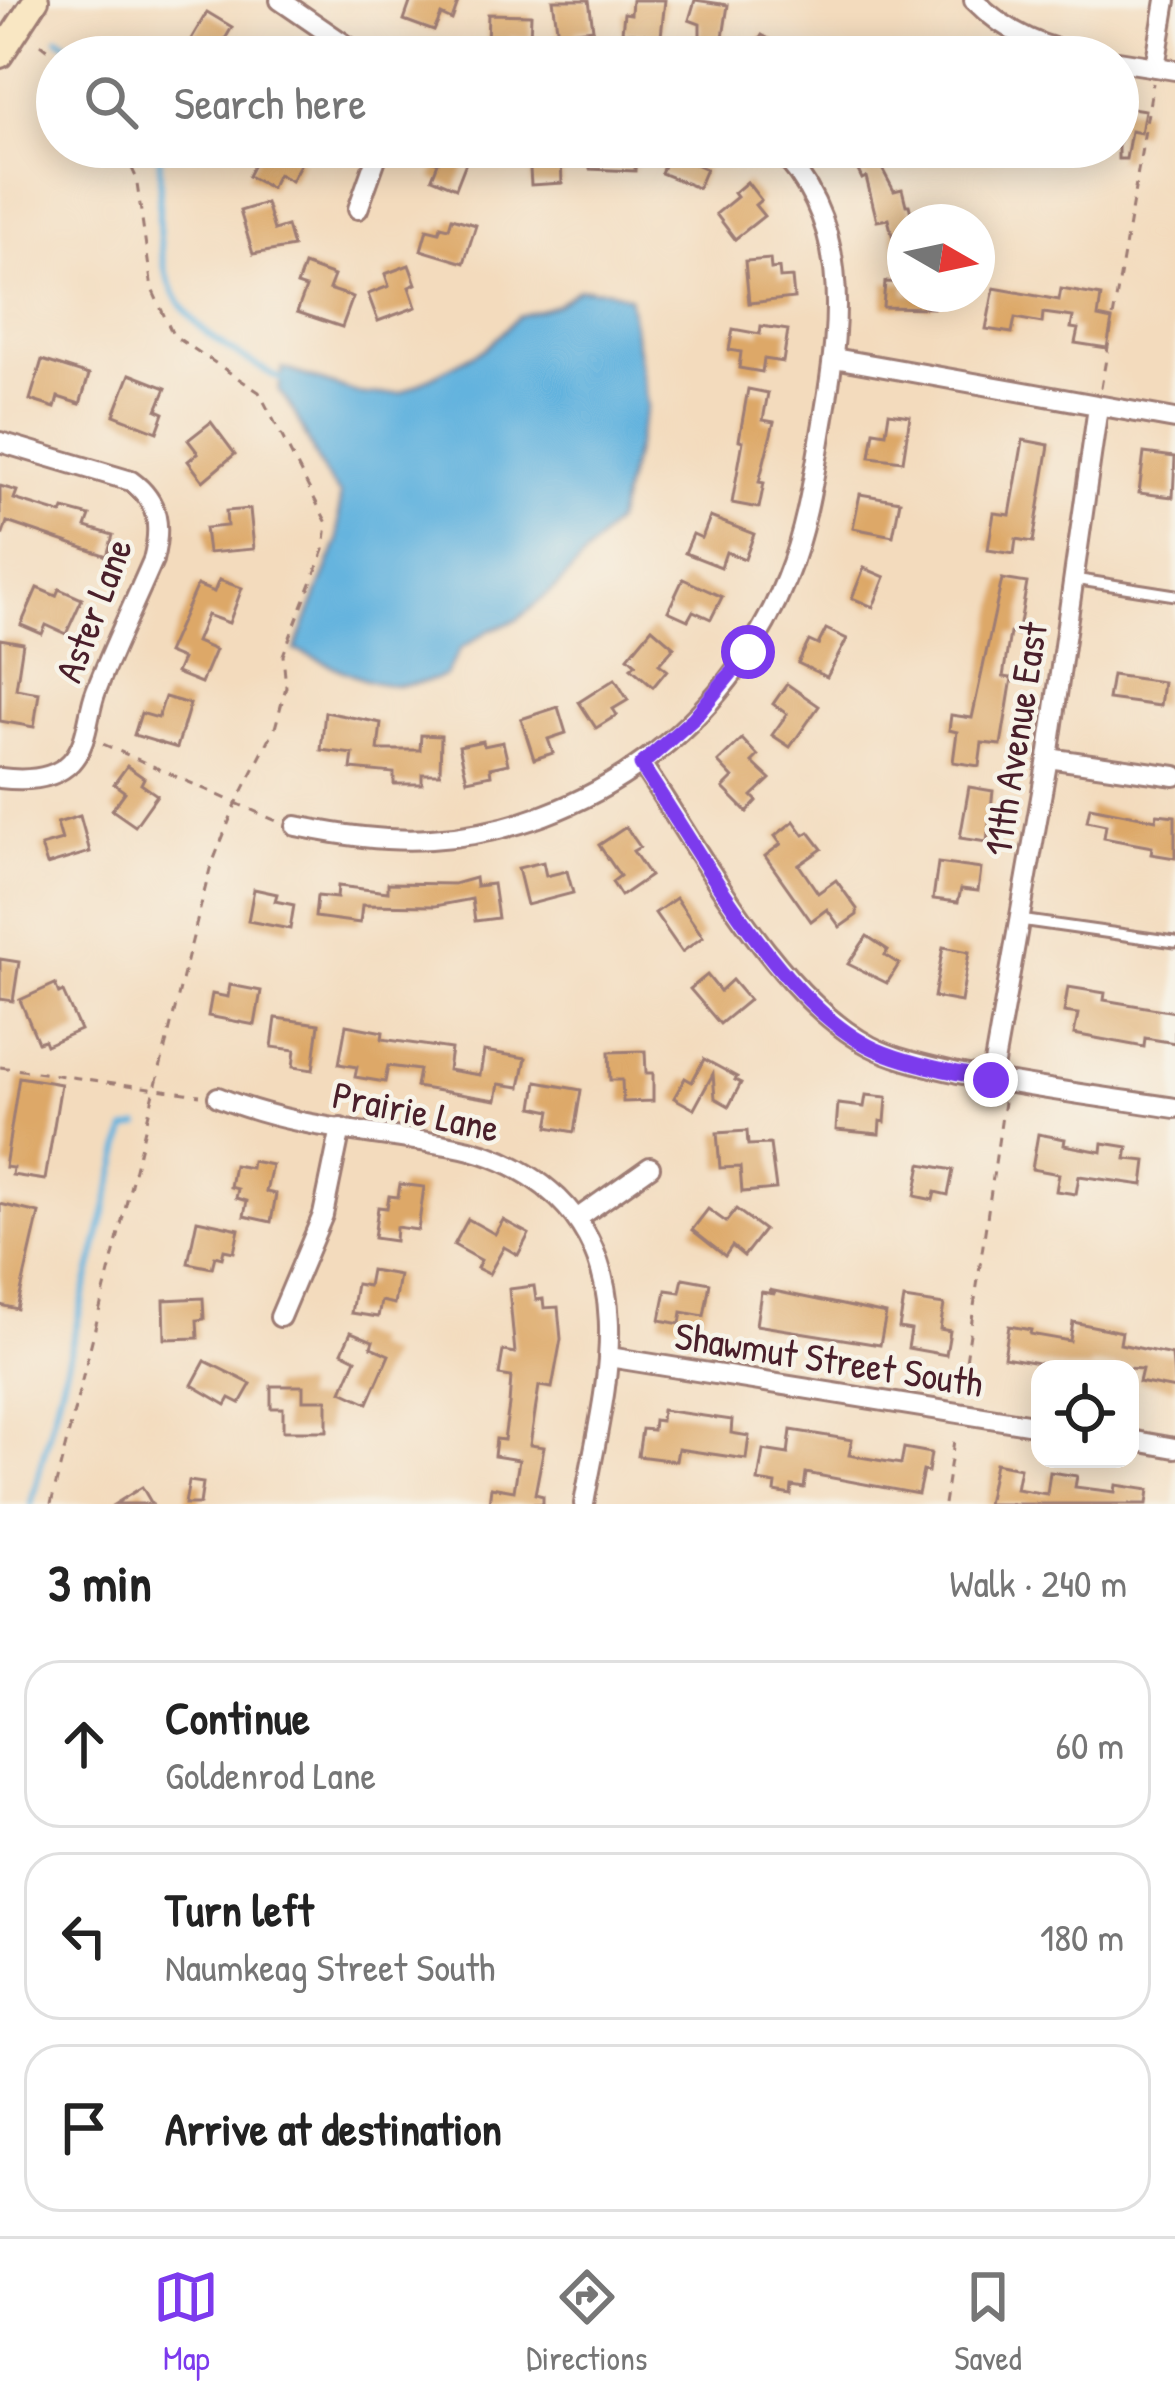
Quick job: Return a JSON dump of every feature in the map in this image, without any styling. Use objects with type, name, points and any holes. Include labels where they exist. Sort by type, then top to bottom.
[{"type":"street","points":[[0,55],[36,0]]},
{"type":"street","points":[[280,0],[332,36]]},
{"type":"street","points":[[974,0],[1023,36]]},
{"type":"street","points":[[1165,68],[1166,0]]},
{"type":"street","points":[[358,209],[373,168]]},
{"type":"street","points":[[296,826],[386,839],[464,836],[537,819],[641,765],[726,683],[778,598],[808,510],[834,358],[839,307],[836,264],[817,203],[794,168]]},
{"type":"street","points":[[834,358],[1175,419]]},
{"type":"street","name":"11th Avenue East","points":[[999,1081],[1019,920],[1048,758],[1098,407]]},
{"type":"street","name":"Aster Lane","points":[[0,442],[131,482],[145,491],[158,519],[154,560],[96,690],[85,736],[71,762],[31,780],[0,778]]},
{"type":"street","points":[[1048,758],[1175,776]]},
{"type":"street","points":[[641,765],[780,971],[827,1018],[873,1048],[922,1065],[999,1081],[1175,1108]]},
{"type":"street","name":"Prairie Lane","points":[[218,1097],[276,1118],[483,1153],[526,1172],[578,1218],[596,1250],[610,1320],[584,1504]]},
{"type":"street","points":[[280,1317],[323,1215],[340,1128]]},
{"type":"street","points":[[578,1218],[650,1167]]},
{"type":"street","name":"Shawmut Street South","points":[[608,1357],[1031,1425]]},
{"type":"street","points":[[1139,1442],[1175,1448]]},
{"type":"lane","points":[[1073,579],[1175,595]]},
{"type":"lane","points":[[1019,920],[1175,942]]},
{"type":"path","points":[[1098,407],[1165,68]]},
{"type":"path","points":[[51,1504],[210,869],[236,804],[275,728],[286,687],[283,655],[324,550],[327,523],[259,392],[173,335],[152,289],[132,168]]},
{"type":"path","points":[[85,736],[268,820],[296,826]]},
{"type":"path","points":[[0,1067],[218,1097]]},
{"type":"path","points":[[944,1504],[999,1081]]},
{"type":"water","points":[[578,289],[609,290],[629,297],[647,406],[616,521],[559,585],[517,620],[460,649],[445,676],[421,683],[383,684],[295,650],[338,541],[340,494],[279,391],[283,368],[363,395],[401,393],[486,348],[519,316],[557,305]]},
{"type":"building","points":[[405,0],[459,0],[452,20],[441,15],[434,31],[404,20],[410,3]]},
{"type":"building","points":[[553,0],[589,0],[593,29],[576,31],[577,36],[558,36]]},
{"type":"building","points":[[632,0],[665,0],[661,36],[622,32],[624,13],[631,14]]},
{"type":"building","points":[[695,0],[728,5],[723,36],[700,36],[700,24],[689,20]]},
{"type":"building","points":[[207,12],[232,27],[227,36],[193,36]]},
{"type":"building","points":[[488,14],[531,15],[530,36],[487,36]]},
{"type":"building","points":[[1139,109],[1145,110],[1139,133]]},
{"type":"building","points":[[252,168],[298,168],[291,181],[278,174],[271,188],[248,176]]},
{"type":"building","points":[[436,168],[464,168],[456,188],[432,178]]},
{"type":"building","points":[[530,168],[561,168],[562,183],[531,185]]},
{"type":"building","points":[[590,168],[635,168],[635,171]]},
{"type":"building","points":[[663,168],[706,169],[698,188],[661,173]]},
{"type":"building","points":[[857,168],[882,168],[894,191],[902,189],[906,204],[887,204],[887,219],[877,221],[866,177],[862,179]]},
{"type":"building","points":[[747,182],[761,200],[755,205],[764,216],[735,239],[716,214]]},
{"type":"building","points":[[266,203],[274,230],[287,226],[293,247],[253,254],[240,211]]},
{"type":"building","points":[[452,218],[476,225],[464,263],[421,250],[427,229],[449,228]]},
{"type":"building","points":[[770,259],[771,269],[779,268],[780,278],[792,277],[794,298],[749,303],[745,261]]},
{"type":"building","points":[[304,265],[334,276],[329,289],[353,297],[342,327],[297,312],[306,288],[297,285]]},
{"type":"building","points":[[409,265],[416,284],[409,287],[416,307],[378,321],[368,294],[389,286],[385,274]]},
{"type":"building","points":[[995,288],[1059,300],[1061,289],[1101,296],[1098,317],[1112,320],[1107,348],[1075,343],[1078,329],[1071,328],[1073,317],[1043,313],[1042,323],[1015,318],[1012,333],[986,329],[989,312],[995,312]]},
{"type":"building","points":[[761,326],[788,330],[783,362],[764,359],[762,372],[739,368],[741,352],[729,350],[733,329],[760,334]]},
{"type":"building","points":[[42,360],[89,375],[80,404],[58,397],[55,408],[30,400]]},
{"type":"building","points":[[130,374],[166,388],[157,410],[164,413],[157,432],[114,415]]},
{"type":"building","points":[[748,389],[768,393],[763,420],[774,422],[759,482],[764,483],[759,508],[732,503]]},
{"type":"building","points":[[889,413],[910,416],[903,461],[870,457],[874,431],[886,433]]},
{"type":"building","points":[[211,422],[235,454],[203,481],[188,461],[198,453],[188,440]]},
{"type":"building","points":[[1023,440],[1049,445],[1033,542],[1016,539],[1014,554],[988,550],[994,513],[1010,515]]},
{"type":"building","points":[[1144,453],[1175,457],[1173,497],[1139,493]]},
{"type":"building","points":[[0,486],[17,491],[14,499],[62,514],[64,509],[90,516],[86,527],[113,535],[107,556],[7,522],[0,533]]},
{"type":"building","points":[[860,494],[900,501],[893,536],[853,528]]},
{"type":"building","points":[[250,509],[254,549],[208,553],[205,528],[227,526],[226,511]]},
{"type":"building","points":[[710,517],[754,534],[745,559],[726,552],[721,567],[685,553],[693,534],[702,538]]},
{"type":"building","points":[[864,568],[885,577],[873,607],[852,598]]},
{"type":"building","points":[[683,579],[722,597],[711,619],[693,611],[688,620],[668,611]]},
{"type":"building","points":[[1002,579],[1027,583],[1018,635],[1010,633],[1003,677],[1012,678],[1001,745],[982,743],[979,766],[953,762],[957,732],[949,730],[951,715],[972,718]]},
{"type":"building","points":[[219,580],[242,588],[229,623],[207,615],[196,642],[215,650],[201,683],[176,673],[182,659],[167,653],[197,585],[214,592]]},
{"type":"building","points":[[37,588],[56,596],[59,589],[82,599],[66,634],[46,625],[42,634],[21,625]]},
{"type":"building","points":[[652,628],[674,647],[659,664],[667,670],[653,687],[631,668],[636,664],[628,657]]},
{"type":"building","points":[[826,629],[847,639],[827,677],[798,663],[809,641],[818,645]]},
{"type":"building","points":[[0,639],[23,643],[16,689],[39,693],[34,727],[0,721]]},
{"type":"building","points":[[1112,675],[1163,682],[1160,706],[1108,699]]},
{"type":"building","points":[[615,679],[628,700],[613,709],[617,715],[596,728],[579,702]]},
{"type":"building","points":[[787,684],[819,706],[790,747],[772,735],[787,714],[773,704]]},
{"type":"building","points":[[165,697],[190,704],[177,748],[134,735],[141,713],[158,718]]},
{"type":"building","points":[[558,707],[566,733],[548,739],[553,753],[534,759],[521,719]]},
{"type":"building","points":[[325,712],[381,723],[378,750],[420,750],[421,735],[441,736],[440,774],[422,774],[422,784],[394,784],[394,773],[351,769],[353,754],[321,750]]},
{"type":"building","points":[[742,739],[758,756],[752,762],[770,779],[752,796],[757,801],[747,812],[723,788],[733,778],[718,762]]},
{"type":"building","points":[[483,741],[484,746],[503,742],[508,764],[490,768],[491,775],[467,780],[459,746]]},
{"type":"building","points":[[127,766],[157,795],[135,826],[112,810],[125,792],[114,784]]},
{"type":"building","points":[[969,787],[993,791],[987,842],[960,838]]},
{"type":"building","points":[[1090,807],[1156,820],[1157,814],[1175,816],[1175,858],[1151,854],[1152,847],[1104,838],[1106,825],[1087,821]]},
{"type":"building","points":[[80,816],[90,852],[47,865],[41,846],[62,840],[57,823]]},
{"type":"building","points":[[794,821],[822,849],[799,865],[818,893],[836,880],[857,909],[857,915],[840,927],[827,909],[811,921],[765,856],[781,844],[775,836]]},
{"type":"building","points":[[626,827],[640,847],[633,851],[650,876],[621,896],[612,882],[620,876],[599,845]]},
{"type":"building","points":[[543,862],[546,876],[567,871],[573,893],[527,905],[518,868]]},
{"type":"building","points":[[938,863],[981,869],[978,891],[961,889],[958,902],[933,899]]},
{"type":"building","points":[[475,878],[476,886],[493,884],[498,918],[475,921],[472,899],[435,906],[362,905],[360,923],[315,917],[317,896],[337,898],[338,886],[388,892],[388,883],[454,884]]},
{"type":"building","points":[[254,889],[277,894],[275,901],[294,905],[290,929],[248,921]]},
{"type":"building","points":[[676,898],[703,937],[682,952],[655,913]]},
{"type":"building","points":[[867,936],[899,964],[887,983],[848,964]]},
{"type":"building","points":[[943,947],[969,952],[961,1002],[934,997]]},
{"type":"building","points":[[0,959],[19,962],[13,1001],[0,999]]},
{"type":"building","points":[[707,975],[720,991],[732,980],[749,1000],[720,1024],[690,989]]},
{"type":"building","points":[[55,984],[80,1030],[46,1045],[44,1040],[38,1042],[20,1000]]},
{"type":"building","points":[[230,985],[261,991],[255,1025],[208,1016],[212,994],[228,997]]},
{"type":"building","points":[[1068,987],[1105,993],[1104,1000],[1175,1012],[1175,1043],[1145,1038],[1144,1047],[1074,1034],[1078,1014],[1064,1012]]},
{"type":"building","points":[[276,1018],[319,1024],[313,1070],[293,1067],[295,1050],[272,1047]]},
{"type":"building","points":[[346,1025],[383,1032],[382,1039],[451,1049],[448,1070],[480,1075],[484,1051],[526,1058],[520,1087],[499,1084],[496,1100],[416,1087],[419,1070],[388,1066],[385,1082],[355,1077],[357,1067],[339,1064]]},
{"type":"building","points":[[645,1051],[646,1073],[653,1073],[653,1101],[623,1102],[622,1080],[610,1080],[609,1052]]},
{"type":"building","points":[[704,1059],[741,1083],[729,1106],[715,1098],[713,1074],[694,1109],[674,1098],[685,1078],[692,1082]]},
{"type":"building","points":[[19,1077],[61,1084],[45,1180],[12,1175],[13,1168],[5,1167]]},
{"type":"building","points":[[537,1082],[581,1090],[574,1132],[548,1127],[551,1111],[533,1107]]},
{"type":"building","points":[[866,1095],[887,1097],[879,1134],[836,1130],[838,1104],[864,1107]]},
{"type":"building","points":[[747,1131],[748,1145],[770,1144],[776,1189],[742,1192],[740,1167],[720,1168],[717,1133]]},
{"type":"building","points":[[1038,1134],[1102,1152],[1103,1143],[1128,1147],[1126,1159],[1146,1161],[1143,1185],[1079,1176],[1076,1194],[1056,1191],[1059,1174],[1032,1169]]},
{"type":"building","points":[[252,1161],[272,1165],[266,1192],[276,1194],[271,1222],[244,1216],[247,1201],[236,1198],[238,1189],[230,1187],[234,1165],[251,1168]]},
{"type":"building","points":[[921,1164],[953,1170],[948,1195],[935,1192],[933,1200],[915,1196]]},
{"type":"building","points":[[400,1184],[424,1187],[418,1230],[396,1227],[395,1241],[374,1238],[378,1207],[387,1208],[389,1196],[398,1197]]},
{"type":"building","points":[[0,1204],[39,1213],[17,1309],[0,1305]]},
{"type":"building","points":[[708,1209],[726,1222],[736,1209],[764,1230],[744,1256],[732,1246],[725,1256],[692,1230]]},
{"type":"building","points":[[468,1219],[495,1234],[503,1220],[529,1234],[518,1255],[504,1247],[489,1274],[477,1268],[481,1260],[454,1245]]},
{"type":"building","points":[[197,1220],[239,1229],[234,1252],[224,1250],[222,1258],[215,1256],[212,1268],[188,1263]]},
{"type":"building","points":[[371,1270],[399,1275],[394,1304],[381,1301],[378,1317],[351,1313],[356,1284],[368,1286]]},
{"type":"building","points":[[683,1278],[710,1283],[704,1316],[682,1312],[680,1324],[660,1320],[666,1290],[680,1292]]},
{"type":"building","points":[[534,1286],[536,1300],[543,1299],[544,1308],[558,1307],[561,1339],[552,1388],[539,1386],[530,1445],[544,1447],[535,1494],[543,1496],[543,1504],[489,1504],[491,1487],[514,1491],[519,1460],[494,1456],[496,1439],[504,1440],[509,1405],[511,1377],[499,1375],[503,1351],[515,1353],[509,1289]]},
{"type":"building","points":[[769,1290],[886,1314],[880,1345],[756,1325],[761,1292],[775,1294]]},
{"type":"building","points":[[203,1298],[198,1338],[165,1339],[164,1300]]},
{"type":"building","points":[[904,1299],[944,1305],[940,1329],[950,1331],[946,1355],[908,1348],[911,1330],[899,1328]]},
{"type":"building","points":[[1073,1322],[1122,1332],[1120,1344],[1172,1355],[1175,1389],[1139,1382],[1139,1360],[1031,1362],[1004,1357],[1009,1326],[1070,1341]]},
{"type":"building","points":[[351,1332],[373,1341],[371,1347],[389,1355],[368,1403],[342,1391],[356,1359],[342,1352]]},
{"type":"building","points":[[205,1361],[251,1384],[240,1403],[230,1398],[226,1405],[192,1385]]},
{"type":"building","points":[[271,1386],[303,1386],[303,1400],[327,1400],[327,1431],[283,1431],[283,1408],[271,1408]]},
{"type":"building","points":[[662,1410],[732,1420],[731,1433],[749,1436],[746,1459],[678,1449],[676,1461],[638,1456],[642,1429],[653,1430],[654,1420],[661,1421]]},
{"type":"building","points":[[791,1430],[852,1440],[849,1455],[901,1464],[904,1448],[931,1453],[928,1472],[923,1471],[918,1494],[806,1473],[804,1488],[792,1486],[791,1495],[775,1492],[776,1484],[758,1481],[763,1450],[788,1454]]},
{"type":"building","points":[[995,1463],[1020,1468],[1016,1489],[1047,1494],[1050,1472],[1077,1476],[1075,1487],[1115,1492],[1116,1485],[1149,1490],[1147,1504],[987,1504]]},
{"type":"building","points":[[189,1481],[203,1483],[200,1504],[185,1504]]},
{"type":"building","points":[[142,1487],[152,1504],[115,1504]]},
{"type":"waterway","points":[[160,168],[162,255],[181,304],[215,339],[287,383]]},
{"type":"waterway","points":[[31,1504],[126,1130],[139,1126]]},
{"type":"route","points":[[748,652],[694,718],[641,765],[780,971],[827,1018],[873,1048],[991,1080]]}]
